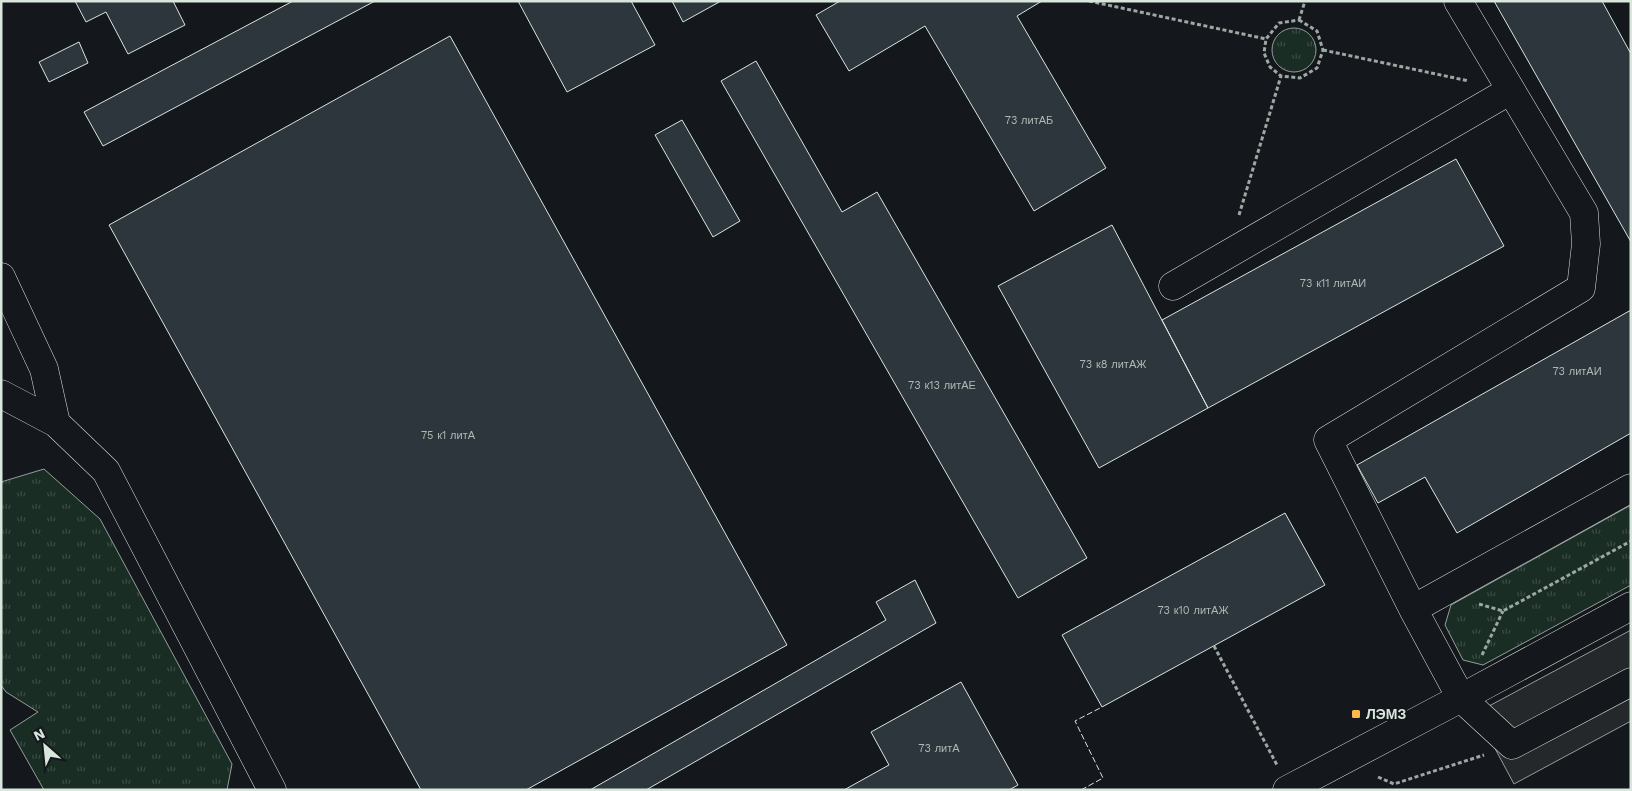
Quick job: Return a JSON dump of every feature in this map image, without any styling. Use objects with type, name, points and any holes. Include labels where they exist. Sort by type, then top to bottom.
[{"type":"street","points":[[1458,1],[1584,212],[1586,244],[1581,288],[1328,440],[1413,609],[1461,698],[1512,745],[1631,682]]},
{"type":"street","points":[[1173,286],[1511,90]]},
{"type":"street","points":[[1,277],[44,369],[56,423]]},
{"type":"street","points":[[1,394],[56,423],[106,471],[272,790]]},
{"type":"street","points":[[1413,609],[1631,488]]},
{"type":"street","points":[[1288,789],[1631,606]]},
{"type":"path","points":[[1089,1],[1266,38]]},
{"type":"path","points":[[1299,20],[1305,1]]},
{"type":"path","points":[[1299,20],[1317,31],[1323,50],[1316,68],[1300,78],[1281,76],[1270,67],[1264,53],[1266,38],[1279,23],[1299,20]]},
{"type":"path","points":[[1323,50],[1511,90]]},
{"type":"path","points":[[1228,254],[1281,76]]},
{"type":"path","points":[[1442,594],[1503,611],[1631,541]]},
{"type":"path","points":[[1214,646],[1288,789]]},
{"type":"path","points":[[1378,777],[1394,784],[1512,745]]},
{"type":"green space","points":[[1298,28],[1310,34],[1315,41],[1315,59],[1310,66],[1303,71],[1290,72],[1278,66],[1273,59],[1272,46],[1278,34],[1285,29]]},
{"type":"green space","points":[[44,469],[100,519],[232,764],[227,790],[44,790],[10,730],[38,712],[6,692],[1,685],[1,482]]},
{"type":"green space","points":[[1631,505],[1631,585],[1483,665],[1463,660],[1445,625],[1451,605]]},
{"type":"shaded area","points":[[1631,630],[1631,721],[1514,784],[1476,713]]},
{"type":"building","points":[[75,1],[173,1],[185,25],[128,54],[106,12],[86,22]]},
{"type":"building","points":[[293,1],[375,1],[103,146],[84,112]]},
{"type":"building","points":[[518,1],[631,1],[655,45],[567,92]]},
{"type":"building","points":[[672,1],[721,1],[683,22]]},
{"type":"building","points":[[840,1],[1042,1],[1017,16],[1106,168],[1034,211],[925,26],[849,71],[816,15]]},
{"type":"building","points":[[1494,1],[1602,1],[1631,54],[1631,242]]},
{"type":"building","points":[[450,36],[787,645],[526,790],[421,790],[109,225]]},
{"type":"building","points":[[79,42],[88,63],[49,82],[39,62]]},
{"type":"building","points":[[756,61],[842,212],[877,192],[1087,558],[1018,598],[721,81]]},
{"type":"building","points":[[682,120],[740,221],[713,237],[655,135]]},
{"type":"building","points":[[1456,159],[1504,246],[1208,408],[1162,320]]},
{"type":"building","points":[[1112,225],[1208,408],[1099,468],[998,286]]},
{"type":"building","points":[[1631,310],[1631,433],[1457,533],[1425,477],[1378,503],[1357,465]]},
{"type":"building","points":[[1285,513],[1325,585],[1102,707],[1062,635]]},
{"type":"building","points":[[915,580],[936,623],[646,790],[590,790],[886,620],[876,602]]},
{"type":"building","points":[[961,682],[1018,785],[1009,790],[844,790],[889,765],[871,732]]},
{"type":"fence","points":[[1081,790],[1103,778],[1075,721],[1102,707]]},
{"type":"place","name":"ЛЭМЗ","points":[[1356,714]]}]
